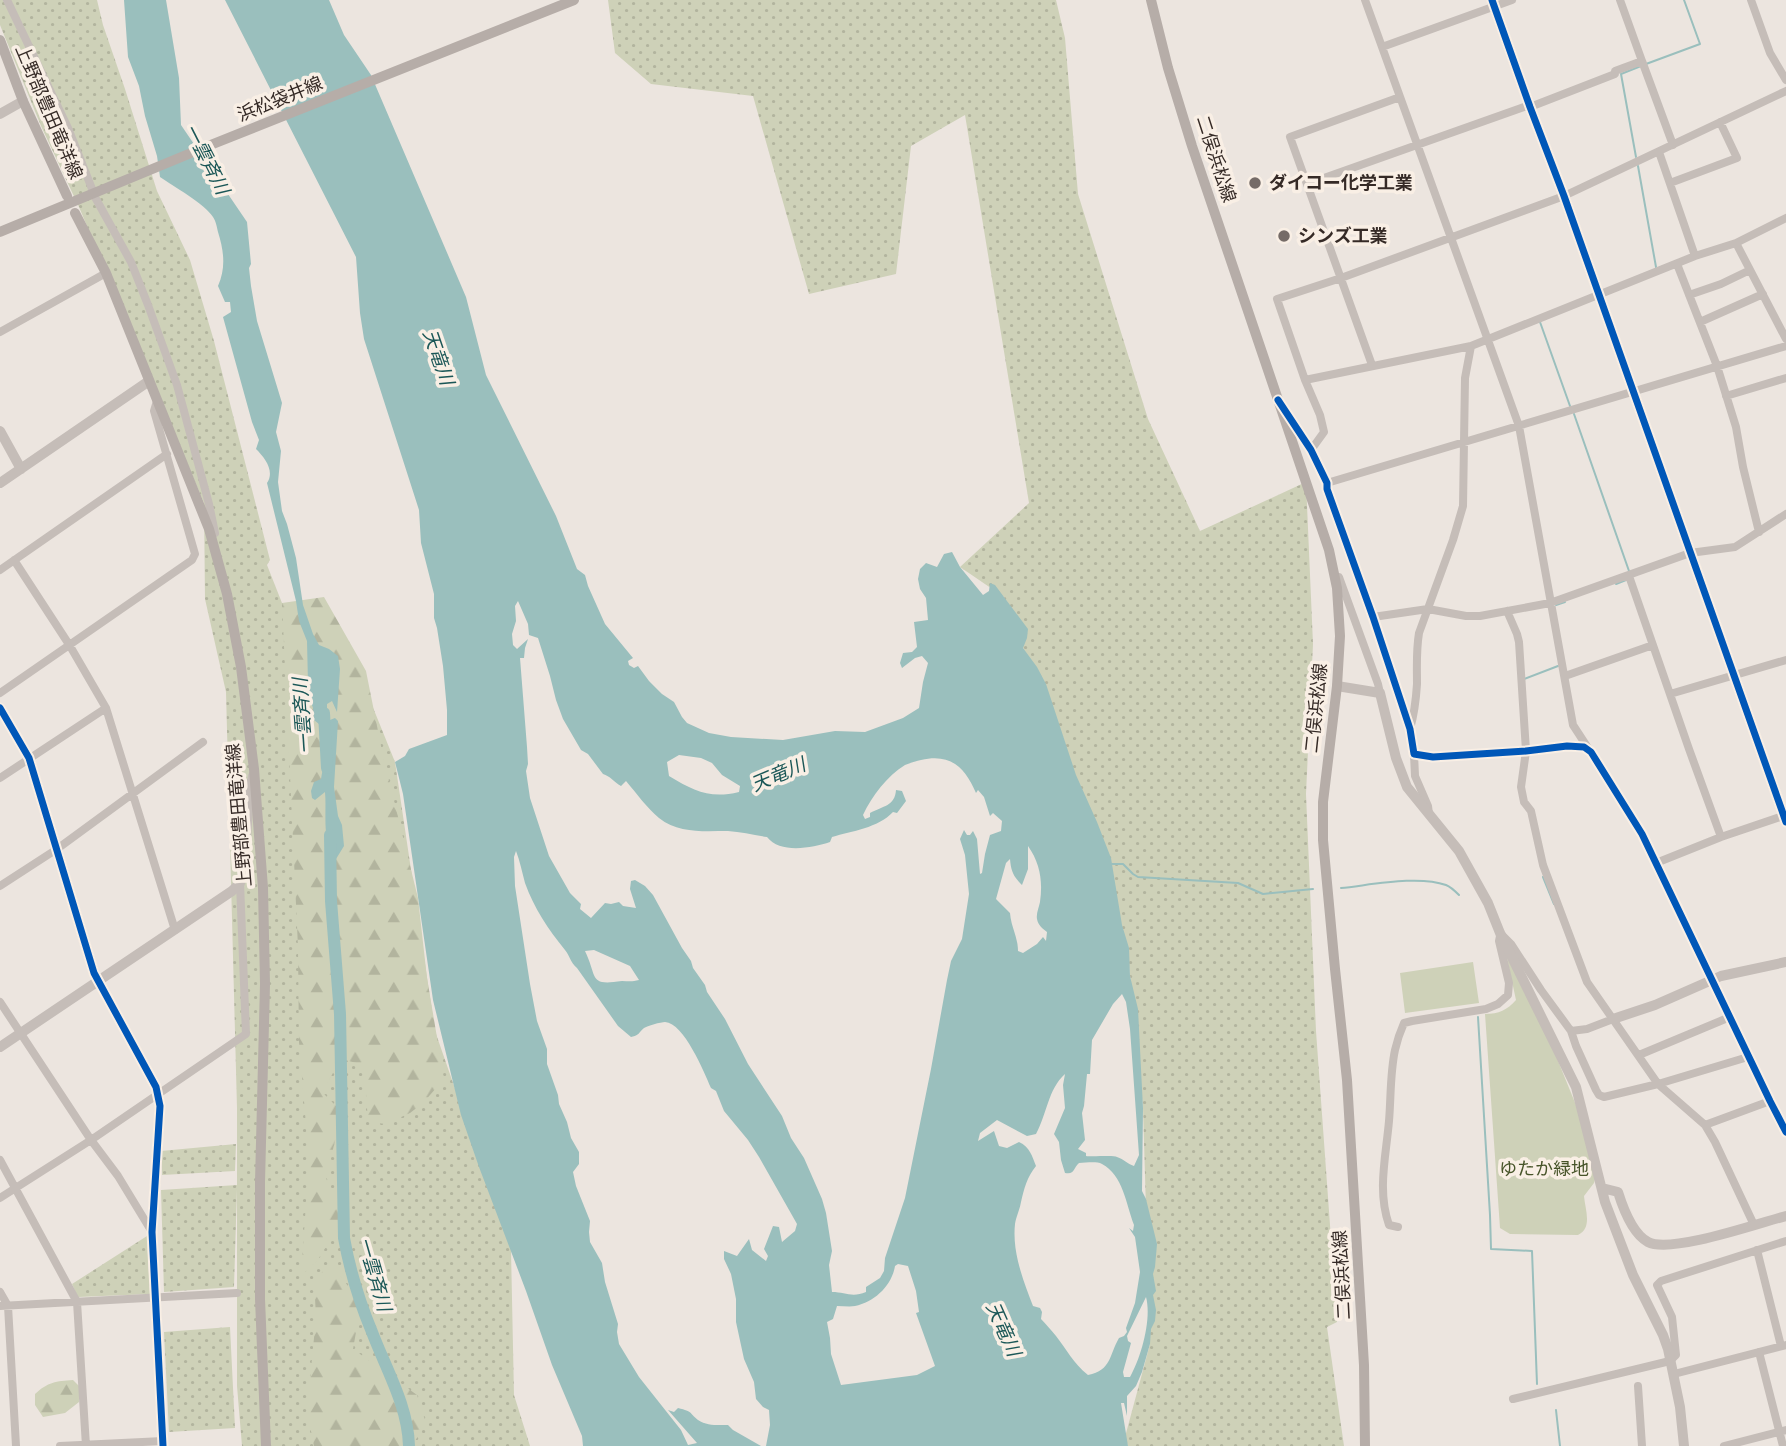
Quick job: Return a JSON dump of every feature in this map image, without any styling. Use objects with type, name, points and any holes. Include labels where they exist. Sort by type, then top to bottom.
[{"type":"main road","name":"浜松袋井線","points":[[0,232],[574,0]]},
{"type":"main road","name":"二俣浜松線","points":[[1151,2],[1188,133],[1329,550],[1337,589],[1340,636],[1338,686],[1323,802],[1323,840],[1348,1093],[1364,1364],[1366,1446]]},
{"type":"main road","name":"上野部豊田竜洋線","points":[[0,40],[3,59],[67,196]]},
{"type":"main road","name":"上野部豊田竜洋線","points":[[75,213],[106,273],[209,529],[227,594],[241,667],[254,769],[263,888],[265,984],[260,1299],[266,1446]]},
{"type":"street","points":[[7,0],[68,128],[94,193],[131,262],[177,385],[209,503],[227,594]]},
{"type":"street","points":[[1364,0],[1519,426],[1573,725],[1633,817],[1786,1132]]},
{"type":"street","points":[[1382,47],[1493,3],[1512,0]]},
{"type":"street","points":[[1620,0],[1673,145]]},
{"type":"street","points":[[1751,0],[1770,53],[1786,80]]},
{"type":"street","points":[[1493,3],[1785,818],[1721,837],[1656,863]]},
{"type":"street","points":[[1307,184],[1530,107],[1615,75],[1615,71],[1643,64]]},
{"type":"street","points":[[1311,450],[1324,432],[1277,299],[1564,197],[1786,91]]},
{"type":"street","points":[[1372,365],[1290,137],[1400,97]]},
{"type":"street","points":[[0,114],[23,101]]},
{"type":"street","points":[[1670,183],[1737,158],[1720,122]]},
{"type":"street","points":[[1659,152],[1695,256]]},
{"type":"street","points":[[1305,380],[1471,346],[1695,256],[1736,243],[1786,218]]},
{"type":"street","points":[[1736,243],[1786,339]]},
{"type":"street","points":[[1677,264],[1717,366],[1736,427],[1759,532]]},
{"type":"street","points":[[1689,295],[1750,270]]},
{"type":"street","points":[[0,332],[106,273]]},
{"type":"street","points":[[1700,322],[1763,294]]},
{"type":"street","points":[[1410,729],[1417,686],[1419,633],[1463,506],[1465,378],[1471,346]]},
{"type":"street","points":[[1327,483],[1786,346]]},
{"type":"street","points":[[1726,396],[1786,377]]},
{"type":"street","points":[[0,484],[149,382]]},
{"type":"street","points":[[1278,400],[1311,450],[1327,483],[1410,729],[1415,776],[1429,814]]},
{"type":"street","points":[[0,693],[192,561],[195,554],[154,411],[157,401]]},
{"type":"street","points":[[0,431],[21,469]]},
{"type":"street","points":[[0,570],[167,454]]},
{"type":"street","points":[[1373,617],[1428,609],[1480,616],[1550,603],[1690,554],[1735,547],[1786,514]]},
{"type":"street","points":[[1329,550],[1380,693],[1406,787],[1459,851],[1488,903],[1500,933],[1576,1087],[1605,1202],[1633,1275],[1663,1335],[1674,1374],[1684,1446]]},
{"type":"street","points":[[14,560],[70,646],[106,708],[175,930]]},
{"type":"street","points":[[1629,576],[1721,837]]},
{"type":"street","points":[[1507,611],[1518,642],[1526,751],[1521,787],[1524,802],[1531,811],[1543,865],[1587,982],[1639,1055],[1656,1084],[1705,1125],[1752,1223]]},
{"type":"street","points":[[1565,676],[1653,645]]},
{"type":"street","points":[[1670,694],[1786,660]]},
{"type":"street","points":[[1338,686],[1380,693]]},
{"type":"street","points":[[0,708],[29,758],[98,981],[156,1087],[160,1106],[152,1232],[163,1443],[60,1446]]},
{"type":"street","points":[[0,778],[106,708]]},
{"type":"street","points":[[0,886],[57,849],[203,743]]},
{"type":"street","points":[[1414,754],[1433,757],[1567,746],[1584,747],[1591,752]]},
{"type":"street","points":[[0,1198],[159,1095],[246,1034],[240,883],[244,868],[249,794],[254,769]]},
{"type":"street","points":[[0,1047],[175,930],[240,883]]},
{"type":"street","points":[[1500,933],[1511,944],[1571,1031],[1599,1095],[1613,1096],[1748,1057]]},
{"type":"street","points":[[1398,1227],[1389,1225],[1383,1187],[1395,1049],[1400,1033],[1404,1024],[1412,1021],[1486,1009],[1499,1004],[1508,995],[1509,983],[1499,941],[1500,933]]},
{"type":"street","points":[[1571,1031],[1587,1029],[1655,1005],[1712,980],[1786,962]]},
{"type":"street","points":[[0,1002],[91,1140],[118,1176],[152,1232]]},
{"type":"street","points":[[1639,1055],[1730,1017]]},
{"type":"street","points":[[1705,1125],[1770,1101]]},
{"type":"street","points":[[0,1160],[77,1302],[86,1446]]},
{"type":"street","points":[[1602,1188],[1618,1192],[1638,1234],[1649,1243],[1662,1246],[1786,1216]]},
{"type":"street","points":[[1513,1398],[1670,1361],[1676,1354],[1672,1317],[1657,1285],[1678,1275],[1786,1241]]},
{"type":"street","points":[[1674,1374],[1784,1345],[1757,1250]]},
{"type":"street","points":[[0,1292],[4,1306],[16,1446]]},
{"type":"street","points":[[4,1306],[237,1293]]},
{"type":"street","points":[[1759,1352],[1783,1431],[1783,1446]]},
{"type":"street","points":[[1637,1386],[1642,1446]]},
{"type":"street","points":[[1724,1446],[1783,1431]]},
{"type":"green space","points":[[0,0],[97,0],[157,191],[190,260],[214,341],[270,560],[267,565],[282,603],[342,631],[395,762],[435,1031],[511,1250],[514,1395],[530,1446],[242,1446],[237,1386],[237,1189],[234,1287],[164,1292],[161,1190],[237,1185],[226,692],[205,599],[204,503],[0,25]]},
{"type":"green space","points":[[608,0],[1056,0],[1065,38],[1078,194],[1148,419],[1200,531],[1306,482],[1313,644],[1306,794],[1316,1031],[1337,1322],[1327,1327],[1344,1446],[1128,1446],[1125,1437],[1150,1344],[1143,1108],[1129,965],[1063,737],[1023,648],[1004,597],[960,567],[1029,503],[965,115],[911,146],[896,274],[809,294],[753,96],[651,84],[615,53]]},
{"type":"green space","points":[[324,597],[366,671],[383,756],[418,898],[427,978],[444,1079],[423,1103],[410,1113],[386,1124],[368,1122],[364,1065],[341,1059],[322,1092],[342,1112],[326,1178],[343,1220],[317,1261],[301,1276],[309,1160],[299,1042],[298,947],[282,603]]},
{"type":"green space","name":"ゆたか緑地","points":[[1505,949],[1554,1051],[1580,1115],[1595,1179],[1584,1196],[1587,1223],[1583,1232],[1578,1235],[1510,1234],[1500,1228],[1485,1014],[1502,1011],[1516,1000]]},
{"type":"green space","points":[[1473,962],[1479,1003],[1405,1013],[1400,973]]},
{"type":"green space","points":[[236,1144],[235,1171],[162,1175],[161,1151]]},
{"type":"green space","points":[[147,1236],[150,1294],[78,1297],[72,1284]]},
{"type":"green space","points":[[332,1264],[361,1304],[353,1349],[417,1395],[426,1423],[412,1446],[314,1446],[307,1411],[316,1317],[314,1279]]},
{"type":"green space","points":[[230,1327],[235,1428],[169,1432],[164,1332]]},
{"type":"green space","points":[[73,1380],[79,1386],[79,1402],[65,1413],[43,1417],[35,1405],[35,1394],[52,1383]]},
{"type":"water","points":[[124,0],[166,0],[179,78],[181,125],[247,222],[251,264],[249,268],[257,321],[282,403],[276,432],[281,451],[278,482],[282,511],[296,558],[303,605],[313,634],[319,645],[338,656],[340,669],[337,712],[332,701],[327,704],[330,720],[335,718],[338,721],[334,787],[344,846],[336,859],[326,836],[325,792],[315,800],[311,791],[314,782],[321,779],[329,732],[314,720],[309,696],[307,641],[299,621],[267,483],[269,469],[256,449],[259,440],[223,317],[231,312],[230,302],[225,302],[218,286],[223,266],[220,239],[215,220],[209,212],[160,177],[139,86],[128,57]]},
{"type":"water","name":"天竜川","points":[[225,0],[329,0],[344,35],[371,75],[466,297],[486,375],[556,516],[577,569],[585,575],[605,624],[633,658],[628,661],[629,665],[634,668],[638,666],[662,694],[674,702],[687,723],[709,733],[731,737],[783,740],[835,731],[865,732],[903,718],[919,708],[928,663],[922,656],[902,668],[900,663],[903,653],[912,652],[917,647],[914,622],[928,620],[926,598],[918,579],[920,569],[926,563],[937,567],[944,554],[952,552],[960,567],[983,595],[989,591],[990,583],[995,585],[1028,629],[1023,648],[1046,684],[1076,775],[1111,858],[1138,1009],[1143,1108],[1142,1191],[1157,1244],[1153,1274],[1156,1310],[1142,1372],[1136,1386],[1127,1396],[1127,1416],[1124,1403],[1121,1403],[1128,1446],[766,1446],[770,1425],[769,1410],[756,1399],[754,1382],[744,1359],[736,1322],[736,1299],[724,1251],[737,1256],[749,1239],[752,1250],[766,1261],[768,1256],[764,1249],[773,1226],[779,1227],[782,1242],[795,1231],[797,1224],[759,1157],[724,1111],[716,1091],[711,1088],[692,1049],[679,1030],[672,1024],[663,1022],[646,1027],[631,1037],[618,1026],[537,910],[525,883],[516,851],[515,886],[537,1021],[547,1049],[547,1064],[559,1104],[579,1152],[579,1164],[573,1172],[590,1221],[590,1242],[602,1263],[618,1324],[619,1344],[639,1377],[681,1430],[688,1445],[697,1443],[668,1410],[674,1412],[678,1408],[689,1411],[705,1423],[728,1425],[761,1446],[583,1446],[582,1436],[552,1365],[461,1115],[433,1000],[403,794],[395,762],[405,756],[409,749],[447,735],[443,666],[434,618],[434,594],[421,543],[419,510],[364,339],[356,257]],"holes":[[[518,601],[528,624],[529,635],[538,638],[563,719],[581,750],[588,754],[603,774],[621,786],[626,781],[655,814],[675,827],[767,837],[788,848],[823,844],[830,842],[832,837],[856,831],[893,812],[897,813],[906,801],[902,791],[896,790],[891,802],[870,813],[870,817],[865,819],[863,815],[892,775],[905,765],[931,758],[948,761],[961,769],[976,793],[978,790],[984,797],[990,816],[993,813],[1002,821],[1001,831],[990,835],[980,874],[977,839],[973,831],[967,835],[964,830],[960,839],[965,855],[969,894],[962,939],[951,961],[905,1198],[885,1258],[884,1271],[880,1278],[866,1287],[866,1292],[853,1295],[832,1292],[829,1265],[832,1251],[826,1213],[804,1158],[653,895],[645,886],[635,880],[631,881],[630,889],[636,908],[623,906],[619,902],[605,903],[591,918],[580,909],[581,904],[570,893],[549,856],[530,798],[526,771],[528,764],[520,658],[524,658],[528,639],[517,649],[513,645],[512,634],[516,621],[515,606]],[[679,755],[701,758],[712,763],[722,775],[740,786],[739,792],[719,795],[702,792],[669,776],[667,762]],[[1028,846],[1038,866],[1041,880],[1037,919],[1047,932],[1046,941],[1043,937],[1023,953],[1018,951],[1010,913],[996,899],[1006,863],[1010,859],[1013,873],[1022,885],[1028,869]],[[594,950],[630,966],[639,980],[604,982],[599,981],[593,974],[585,951]],[[1122,994],[1126,1002],[1130,1029],[1139,1155],[1134,1166],[1115,1156],[1086,1156],[1086,1153],[1078,1149],[1085,1140],[1082,1113],[1087,1074],[1090,1074],[1092,1040]],[[1065,1074],[1065,1108],[1054,1134],[1059,1142],[1065,1173],[1072,1172],[1079,1163],[1094,1162],[1102,1164],[1115,1175],[1134,1225],[1133,1231],[1129,1228],[1135,1237],[1140,1272],[1127,1332],[1119,1338],[1106,1366],[1088,1375],[1041,1319],[1042,1312],[1040,1308],[1033,1306],[1019,1266],[1015,1224],[1026,1183],[1036,1166],[1032,1155],[1026,1146],[1019,1142],[1007,1148],[999,1146],[994,1131],[978,1141],[980,1133],[997,1120],[1027,1136],[1036,1134],[1055,1087]],[[898,1264],[908,1266],[916,1291],[919,1312],[916,1313],[935,1366],[917,1375],[841,1385],[831,1354],[827,1322],[833,1319],[837,1306],[855,1306],[876,1297]],[[1146,1297],[1148,1316],[1138,1360],[1130,1377],[1124,1377],[1131,1343],[1127,1336]]]},
{"type":"waterway","points":[[1646,64],[1700,44],[1684,0]]},
{"type":"waterway","points":[[1636,157],[1621,74],[1641,66]]},
{"type":"waterway","points":[[1638,166],[1656,267]]},
{"type":"waterway","points":[[1540,322],[1570,406]]},
{"type":"waterway","points":[[1574,414],[1629,571]]},
{"type":"waterway","points":[[1616,584],[1626,580]]},
{"type":"waterway","points":[[1556,605],[1565,602]]},
{"type":"waterway","points":[[1524,679],[1558,666]]},
{"type":"waterway","name":"一雲斉川","points":[[324,713],[327,768]]},
{"type":"waterway","name":"一雲斉川","points":[[330,835],[331,901],[340,1014],[344,1238],[363,1309],[401,1402],[409,1446]]},
{"type":"waterway","points":[[1112,864],[1123,864],[1138,877],[1238,883],[1263,894],[1313,889]]},
{"type":"waterway","points":[[1543,877],[1554,904]]},
{"type":"waterway","points":[[1341,888],[1422,881],[1446,885],[1459,895]]},
{"type":"waterway","points":[[1478,1017],[1491,1249],[1532,1251],[1537,1384]]},
{"type":"waterway","points":[[1556,1410],[1560,1446]]},
{"type":"cycle path","points":[[1492,0],[1786,822]]},
{"type":"cycle path","points":[[1278,400],[1311,450],[1327,483],[1410,729],[1414,754],[1433,757],[1567,746],[1584,747],[1591,752],[1642,834],[1786,1132]]},
{"type":"cycle path","points":[[0,708],[29,758],[94,973],[156,1087],[160,1106],[152,1232],[163,1446]]},
{"type":"place","name":"ダイコー化学工業","points":[[1255,183]]},
{"type":"place","name":"シンズ工業","points":[[1284,236]]}]
